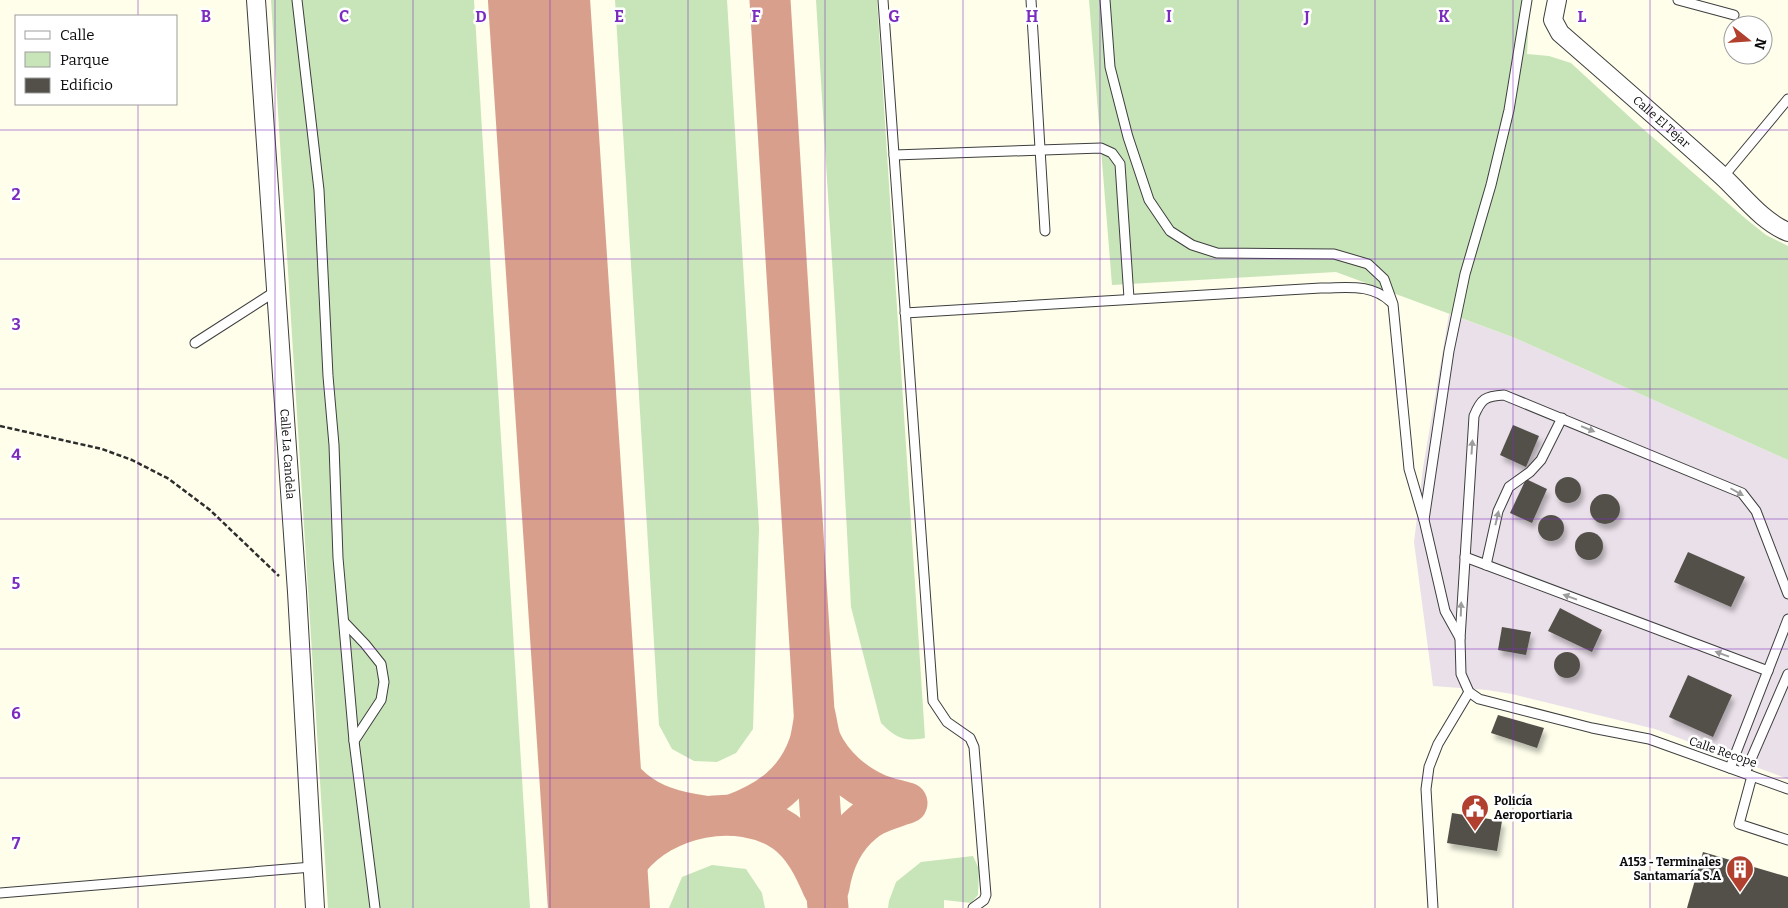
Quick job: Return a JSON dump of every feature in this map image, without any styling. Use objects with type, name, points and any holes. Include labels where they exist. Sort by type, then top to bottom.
[{"type":"street","name":"Calle La Candela","points":[[256,0],[297,592],[315,908]]},
{"type":"street","name":"Calle El Tejar","points":[[1557,0],[1553,20],[1560,33],[1777,227],[1788,232]]},
{"type":"lane","points":[[297,0],[319,190],[328,376],[334,445],[338,558],[354,741],[375,908]]},
{"type":"lane","points":[[883,0],[933,701],[947,722],[970,738],[974,747],[986,896],[984,900],[973,908]]},
{"type":"lane","points":[[1031,0],[1045,230]]},
{"type":"lane","points":[[1105,0],[1110,67],[1128,137],[1149,200],[1170,231],[1192,245],[1218,254],[1334,254],[1368,264],[1384,279],[1393,304],[1410,469],[1445,611],[1460,639]]},
{"type":"lane","points":[[1424,520],[1449,350],[1465,274],[1491,185],[1509,110],[1527,0]]},
{"type":"lane","points":[[1678,0],[1734,15]]},
{"type":"lane","points":[[1723,177],[1788,99]]},
{"type":"lane","points":[[894,155],[1101,148],[1112,153],[1120,164],[1128,298]]},
{"type":"lane","points":[[905,313],[1128,298],[1321,288],[1369,289],[1382,294],[1393,304]]},
{"type":"lane","points":[[194,343],[276,291]]},
{"type":"lane","points":[[1433,908],[1426,789],[1428,767],[1438,744],[1468,692],[1461,674],[1460,639],[1474,416],[1480,402],[1490,396],[1504,395],[1742,493],[1756,511],[1788,594]]},
{"type":"lane","points":[[1486,566],[1498,510],[1509,487],[1530,472],[1541,460],[1562,418]]},
{"type":"lane","points":[[1465,557],[1768,671]]},
{"type":"lane","points":[[1730,768],[1788,619]]},
{"type":"lane","points":[[345,624],[381,664],[384,682],[381,700],[354,741]]},
{"type":"lane","points":[[1788,674],[1748,775],[1739,824],[1788,840]]},
{"type":"lane","name":"Calle Recope","points":[[1468,692],[1479,699],[1592,728],[1649,740],[1788,789]]},
{"type":"lane","points":[[0,893],[312,868]]},
{"type":"path","points":[[0,426],[102,449],[132,460],[169,479],[210,510],[297,592]]},
{"type":"shaded area","points":[[1449,314],[1515,338],[1788,460],[1788,779],[1655,729],[1512,694],[1433,686],[1414,542],[1423,468]]},
{"type":"green space","points":[[271,0],[474,0],[530,908],[328,908]]},
{"type":"green space","points":[[615,0],[727,0],[759,528],[753,729],[736,753],[717,762],[694,761],[672,749],[659,725]]},
{"type":"green space","points":[[816,0],[877,0],[925,738],[918,739],[901,738],[881,723],[851,607]]},
{"type":"green space","points":[[1089,0],[1530,0],[1527,54],[1549,56],[1571,63],[1746,219],[1766,235],[1788,246],[1788,460],[1515,338],[1336,272],[1112,285]]},
{"type":"green space","points":[[973,856],[979,869],[978,895],[971,903],[944,900],[944,908],[888,908],[896,882],[921,862]]},
{"type":"green space","points":[[712,865],[746,869],[762,893],[765,908],[669,908],[682,877]]},
{"type":"building","points":[[1513,425],[1539,436],[1526,467],[1500,455]]},
{"type":"building","points":[[1568,477],[1577,481],[1581,490],[1577,499],[1568,503],[1559,499],[1555,490],[1559,481]]},
{"type":"building","points":[[1526,479],[1547,489],[1532,523],[1510,513]]},
{"type":"building","points":[[1605,494],[1616,498],[1620,509],[1616,520],[1605,524],[1594,520],[1590,509],[1594,498]]},
{"type":"building","points":[[1551,515],[1560,519],[1564,528],[1560,537],[1551,541],[1542,537],[1538,528],[1542,519]]},
{"type":"building","points":[[1589,532],[1599,536],[1603,546],[1599,556],[1589,560],[1579,556],[1575,546],[1579,536]]},
{"type":"building","points":[[1688,552],[1745,577],[1731,607],[1674,582]]},
{"type":"building","points":[[1560,608],[1602,630],[1592,652],[1548,631]]},
{"type":"building","points":[[1502,627],[1531,632],[1526,655],[1498,650]]},
{"type":"building","points":[[1567,652],[1576,656],[1580,665],[1576,674],[1567,678],[1558,674],[1554,665],[1558,656]]},
{"type":"building","points":[[1688,675],[1732,695],[1713,737],[1669,717]]},
{"type":"building","points":[[1498,715],[1544,728],[1537,748],[1491,733]]},
{"type":"building","name":"Policía Aeroportiaria","points":[[1452,813],[1502,821],[1497,851],[1447,843]]},
{"type":"building","name":"A153 - Terminales Santamaría S.A","points":[[1703,852],[1788,877],[1788,908],[1687,908]]},
{"type":"taxiway","points":[[770,0],[820,808],[828,908]]},
{"type":"taxiway","points":[[732,815],[757,804],[779,789],[788,780],[796,770],[809,745],[815,715],[821,741],[837,766],[868,790],[907,803],[873,816],[857,828],[840,851],[829,887]]},
{"type":"taxiway","points":[[588,731],[611,765],[634,790],[647,799],[663,806],[681,812],[704,816]]},
{"type":"taxiway","points":[[604,908],[621,871],[644,845],[661,833],[681,823],[724,815],[746,817],[766,822],[785,832],[803,850],[823,888]]},
{"type":"runway","points":[[539,0],[599,908]]},
{"type":"place","name":"Policía Aeroportiaria","points":[[1475,832]]},
{"type":"place","name":"A153 - Terminales Santamaría S.A","points":[[1740,893]]}]
